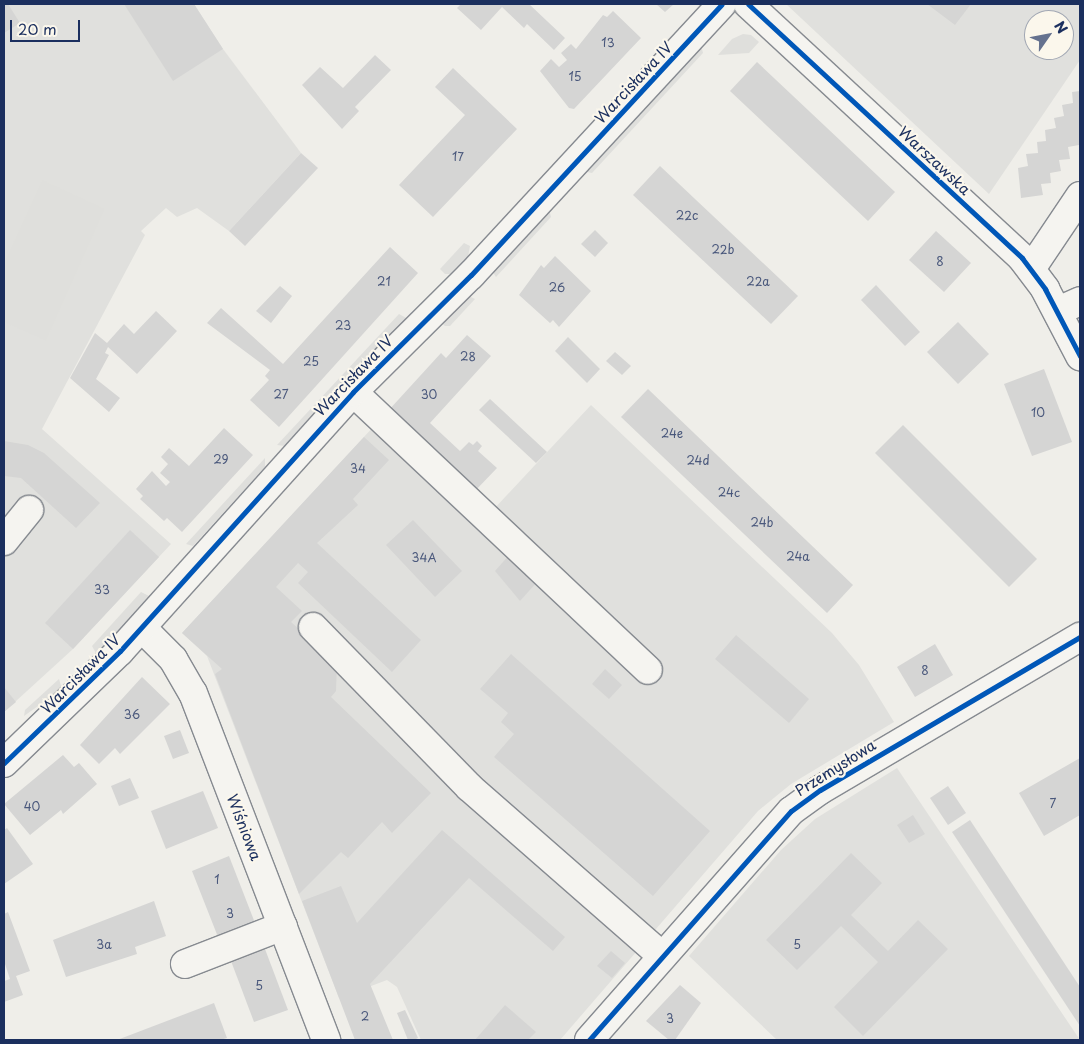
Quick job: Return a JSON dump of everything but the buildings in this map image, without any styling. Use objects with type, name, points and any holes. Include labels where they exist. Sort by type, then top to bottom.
[{"type":"street","name":"Warcisława IV","points":[[4,763],[142,628],[352,392],[471,275],[722,4]]},
{"type":"street","name":"Warszawska","points":[[748,4],[1069,306],[1080,356]]},
{"type":"street","points":[[1031,269],[1080,196]]},
{"type":"street","points":[[352,392],[648,670]]},
{"type":"street","points":[[4,541],[29,510]]},
{"type":"street","points":[[313,627],[469,786],[662,956]]},
{"type":"street","name":"Wiśniowa","points":[[142,628],[173,659],[193,693],[326,1040]]},
{"type":"street","name":"Przemysłowa","points":[[588,1040],[762,840],[804,801],[1080,637]]},
{"type":"street","points":[[184,964],[283,926]]},
{"type":"shaded area","points":[[4,4],[194,4],[223,49],[301,153],[229,231],[197,208],[177,217],[166,208],[141,231],[145,235],[42,429],[171,544],[73,649],[4,712]]},
{"type":"shaded area","points":[[786,4],[1080,4],[1080,60],[989,194]]},
{"type":"shaded area","points":[[743,34],[751,35],[759,42],[749,53],[718,55],[732,39]]},
{"type":"shaded area","points":[[701,45],[703,53],[592,173],[587,172]]},
{"type":"shaded area","points":[[42,180],[105,209],[46,341],[4,322],[4,263]]},
{"type":"shaded area","points":[[549,209],[551,217],[496,277],[492,271]]},
{"type":"shaded area","points":[[464,243],[470,246],[467,262],[454,274],[445,274],[440,269]]},
{"type":"shaded area","points":[[467,295],[475,299],[450,326],[445,326],[440,322]]},
{"type":"shaded area","points":[[399,314],[408,319],[285,446],[277,445]]},
{"type":"shaded area","points":[[591,405],[832,633],[859,665],[894,722],[791,784],[758,811],[560,1040],[421,1040],[397,987],[387,980],[339,998],[207,656],[182,633],[388,411],[493,510]]},
{"type":"shaded area","points":[[265,458],[265,467],[193,546],[186,544]]},
{"type":"shaded area","points":[[141,592],[151,597],[98,657],[92,646]]},
{"type":"shaded area","points":[[59,679],[62,689],[24,716],[25,710]]},
{"type":"shaded area","points":[[897,768],[1080,1040],[777,1040],[689,956],[781,850],[815,819]]},
{"type":"cycle path","points":[[4,763],[120,651],[353,392],[471,275],[722,4]]},
{"type":"cycle path","points":[[748,4],[1022,258],[1045,289],[1080,356]]},
{"type":"cycle path","points":[[589,1040],[791,811],[820,790],[1080,637]]}]
